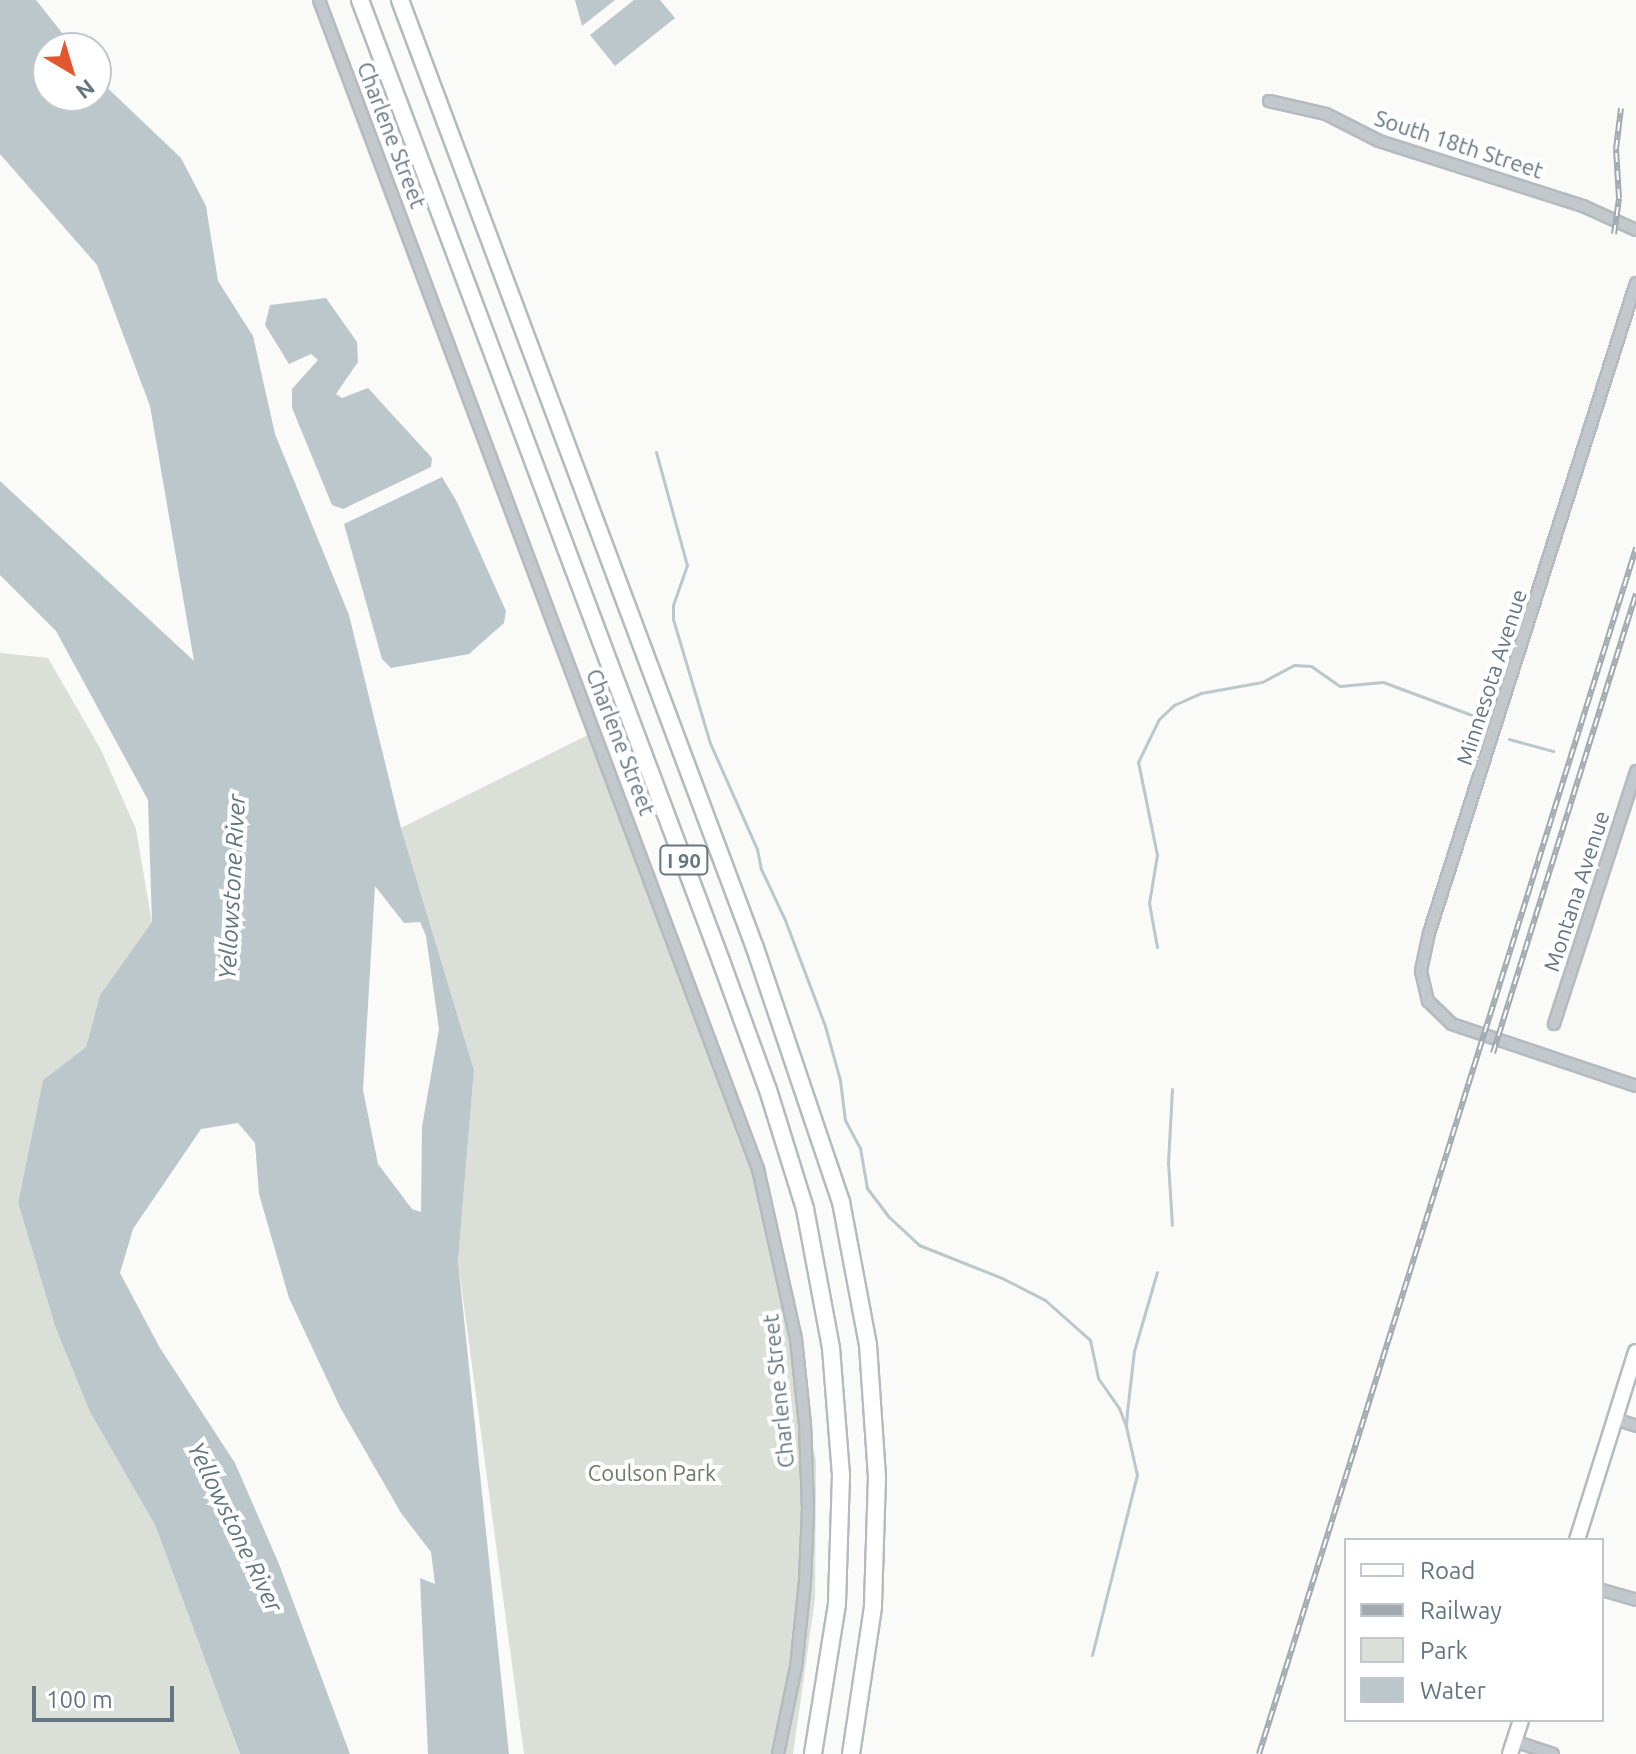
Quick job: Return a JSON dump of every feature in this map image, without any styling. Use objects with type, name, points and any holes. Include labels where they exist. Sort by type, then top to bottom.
[{"type":"highway","name":"I 90","points":[[360,0],[721,961],[768,1090],[805,1209],[831,1348],[841,1475],[837,1604],[813,1754]]},
{"type":"highway","name":"I 90","points":[[400,0],[755,948],[841,1202],[868,1345],[877,1477],[873,1607],[851,1754]]},
{"type":"main road","points":[[1578,1538],[1636,1352]]},
{"type":"main road","points":[[1512,1747],[1520,1722]]},
{"type":"street","name":"Charlene Street","points":[[319,0],[758,1169],[796,1339],[806,1438],[805,1582],[796,1667],[778,1754]]},
{"type":"street","name":"South 18th Street","points":[[1269,101],[1282,101],[1326,114],[1379,141],[1583,206],[1636,230]]},
{"type":"street","name":"Minnesota Avenue","points":[[1636,283],[1423,957],[1422,982],[1434,1011],[1464,1030],[1636,1086]]},
{"type":"street","name":"Montana Avenue","points":[[1554,1024],[1636,771]]},
{"type":"street","points":[[1615,1419],[1636,1426]]},
{"type":"street","points":[[1604,1591],[1636,1600]]},
{"type":"street","points":[[1512,1747],[1553,1754]]},
{"type":"green space","points":[[0,653],[48,658],[101,750],[136,829],[152,923],[100,995],[86,1047],[43,1080],[18,1203],[56,1329],[90,1412],[155,1525],[240,1754],[0,1754]]},
{"type":"green space","name":"Coulson Park","points":[[596,731],[758,1169],[816,1461],[815,1599],[793,1754],[524,1754],[458,1261],[474,1070],[401,828]]},
{"type":"water","name":"Yellowstone River","points":[[0,0],[36,0],[61,32],[32,32],[32,112],[112,112],[112,92],[181,158],[206,206],[218,281],[253,336],[275,434],[349,615],[401,828],[474,1070],[458,1261],[509,1754],[428,1754],[420,1578],[435,1584],[431,1552],[401,1513],[340,1407],[289,1298],[259,1194],[255,1143],[238,1123],[201,1129],[133,1229],[120,1273],[160,1348],[235,1463],[279,1564],[350,1754],[240,1754],[155,1525],[90,1412],[56,1329],[18,1203],[43,1080],[86,1047],[100,995],[152,922],[148,800],[56,631],[0,575],[0,481],[194,661],[150,406],[97,265],[0,154]],"holes":[[[375,886],[404,923],[420,922],[426,936],[439,1029],[422,1127],[421,1212],[412,1209],[378,1164],[363,1090]]]},
{"type":"water","points":[[575,0],[615,0],[582,26]]},
{"type":"water","points":[[634,0],[660,0],[675,18],[615,66],[590,35]]},
{"type":"water","points":[[326,298],[357,342],[358,362],[336,394],[342,398],[368,388],[432,458],[431,467],[343,509],[332,505],[292,408],[292,389],[318,360],[311,354],[289,364],[265,325],[270,305]]},
{"type":"water","points":[[442,477],[457,502],[506,611],[504,623],[469,654],[391,668],[382,659],[344,524]]},
{"type":"waterway","points":[[656,452],[687,565],[673,605],[673,619],[710,743],[757,849],[761,869],[785,920],[825,1026],[840,1080],[845,1120],[860,1148],[867,1188],[889,1217],[919,1245],[1002,1278],[1045,1300],[1090,1340],[1098,1378],[1119,1408],[1126,1426]]},
{"type":"waterway","points":[[1157,947],[1149,903],[1157,855],[1138,762],[1159,719],[1174,705],[1201,693],[1262,682],[1294,665],[1311,666],[1340,686],[1383,682],[1485,720]]},
{"type":"waterway","points":[[1509,739],[1553,751]]},
{"type":"waterway","points":[[1172,1089],[1168,1162],[1172,1225]]},
{"type":"waterway","points":[[1092,1655],[1137,1475],[1126,1426],[1127,1412],[1134,1351],[1157,1272]]},
{"type":"railway","points":[[1614,234],[1619,198],[1616,149],[1621,108]]},
{"type":"railway","points":[[1259,1754],[1636,548]]},
{"type":"railway","points":[[1493,1053],[1636,594]]}]
